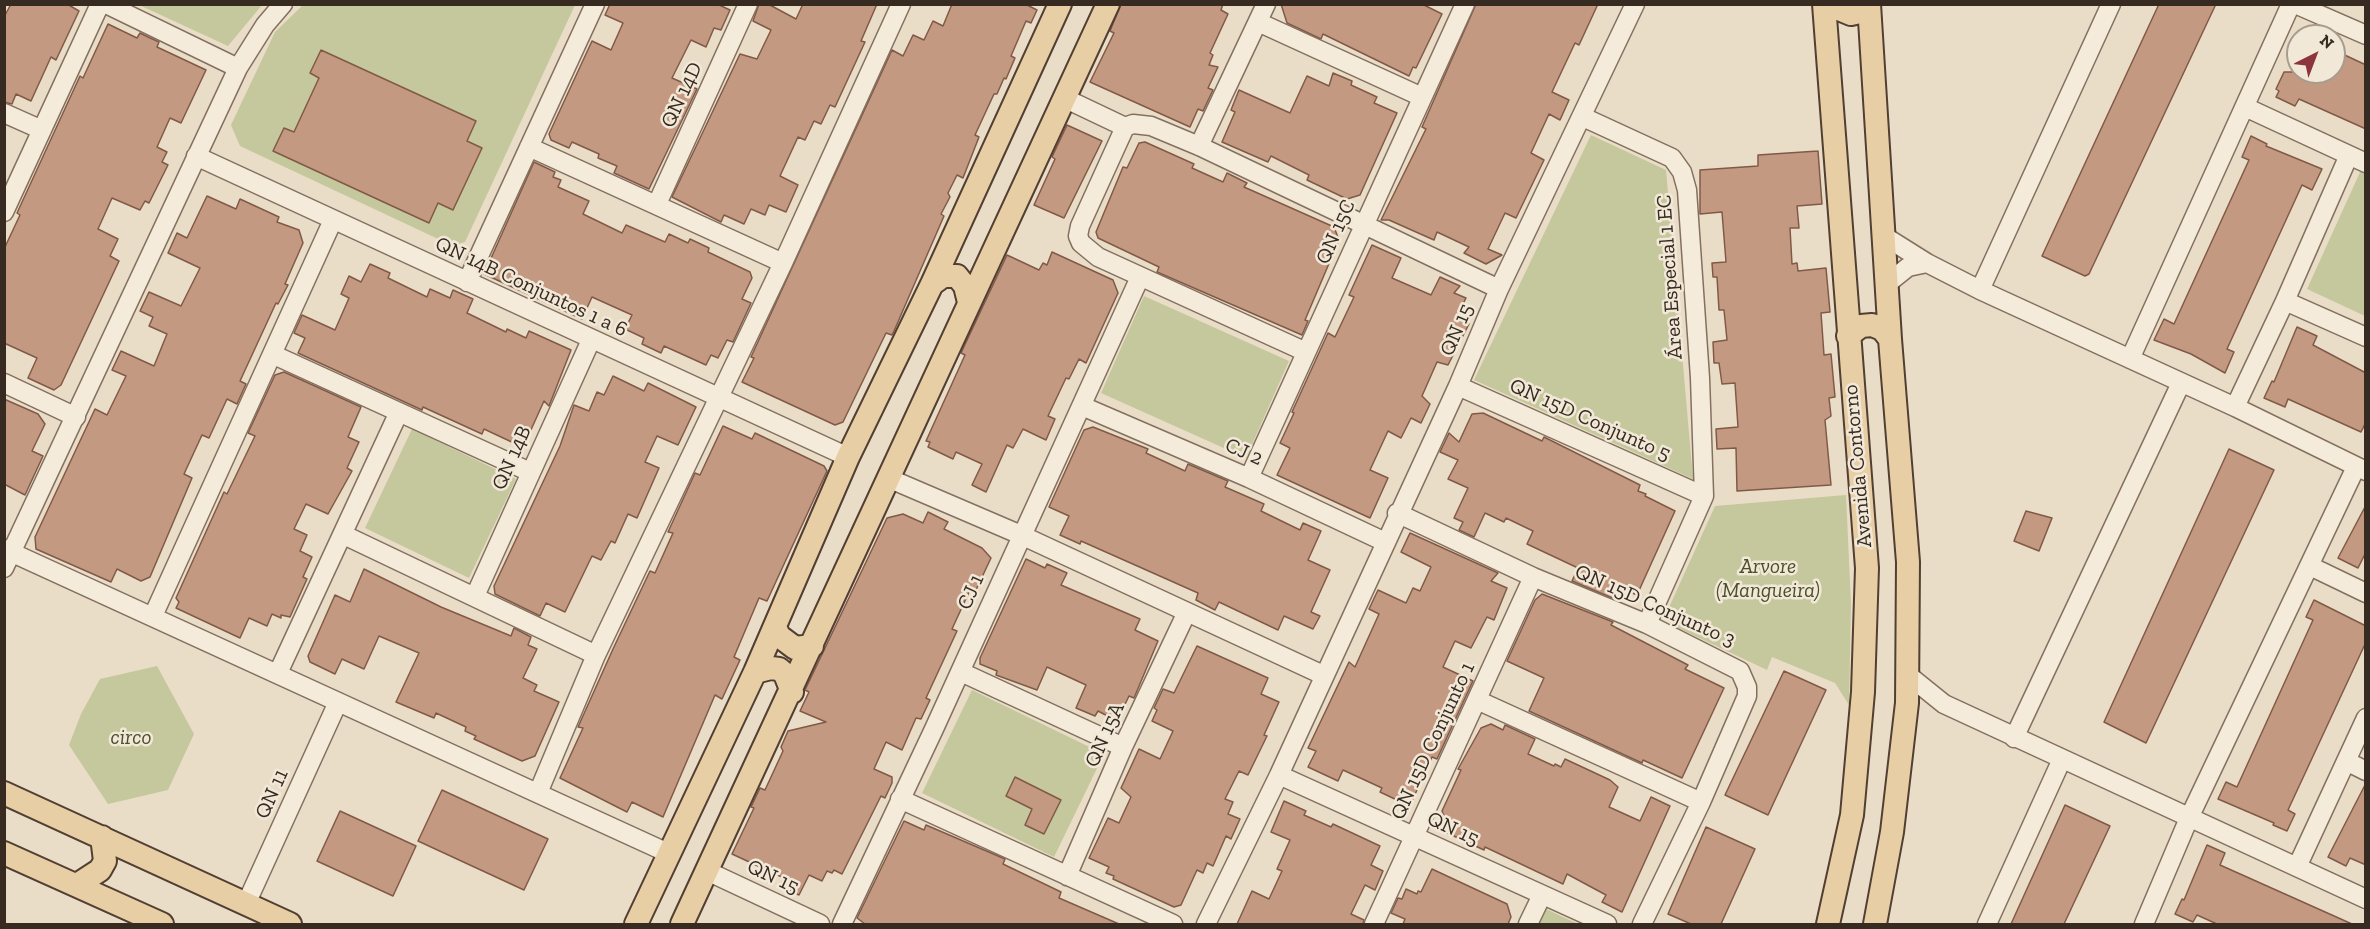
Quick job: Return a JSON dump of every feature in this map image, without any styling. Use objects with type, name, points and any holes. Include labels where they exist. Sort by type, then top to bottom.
[{"type":"main road","points":[[682,924],[792,692],[888,478],[1108,4]]},
{"type":"main road","points":[[1826,4],[1851,14],[1864,11],[1869,5]]},
{"type":"main road","name":"Avenida Contorno","points":[[1826,4],[1848,336],[1867,568],[1863,692],[1852,816],[1828,924]]},
{"type":"main road","points":[[636,924],[755,672],[848,457],[932,284],[1059,5]]},
{"type":"main road","name":"Avenida Contorno","points":[[1869,5],[1890,339],[1908,562],[1907,703],[1892,832],[1875,924]]},
{"type":"main road","points":[[932,284],[943,276],[957,276],[966,286],[969,302]]},
{"type":"main road","points":[[1848,336],[1861,326],[1872,325],[1882,329],[1890,339]]},
{"type":"main road","points":[[775,627],[779,636],[795,648],[812,646]]},
{"type":"main road","points":[[755,672],[771,668],[779,669],[785,674],[792,692]]},
{"type":"main road","points":[[4,793],[290,924]]},
{"type":"main road","points":[[77,885],[100,870],[105,861],[102,837]]},
{"type":"main road","points":[[4,853],[162,924]]},
{"type":"street","points":[[4,212],[100,4]]},
{"type":"street","points":[[106,4],[238,68]]},
{"type":"street","points":[[283,4],[265,25],[238,68],[76,417],[7,556],[153,616],[668,853]]},
{"type":"street","points":[[467,282],[595,4]]},
{"type":"street","name":"QN 14D","points":[[657,204],[748,4]]},
{"type":"street","points":[[538,793],[596,655],[783,263],[901,4]]},
{"type":"street","points":[[1199,146],[1266,4]]},
{"type":"street","name":"QN 15C","points":[[1249,478],[1465,4]]},
{"type":"street","name":"QN 15","points":[[1206,924],[1279,776],[1397,513],[1458,386],[1498,288],[1583,117],[1635,4]]},
{"type":"street","points":[[1980,290],[2110,4]]},
{"type":"street","points":[[2130,359],[2293,4],[2366,35]]},
{"type":"street","points":[[1258,22],[1422,97]]},
{"type":"street","points":[[1064,98],[1125,127],[1133,124],[1151,126],[1199,146],[1498,288]]},
{"type":"street","points":[[2245,107],[2366,163]]},
{"type":"street","points":[[4,113],[42,130]]},
{"type":"street","name":"Área Especial 1 EC","points":[[1583,117],[1672,158],[1686,181],[1700,378],[1704,496]]},
{"type":"street","points":[[1125,127],[1078,236],[1088,251],[1306,352]]},
{"type":"street","points":[[529,147],[783,263]]},
{"type":"street","points":[[2235,407],[2285,301],[2349,155]]},
{"type":"street","name":"QN 14B Conjuntos 1 a 6","points":[[196,156],[848,457]]},
{"type":"street","points":[[153,616],[274,355],[333,220]]},
{"type":"street","points":[[1884,236],[1927,263],[1980,290],[2235,407],[2361,469],[2310,566],[2189,818],[2144,924]]},
{"type":"street","points":[[1888,283],[1908,267],[1927,263]]},
{"type":"street","name":"CJ 1","points":[[842,924],[961,672],[1021,535],[1140,277]]},
{"type":"street","points":[[2285,301],[2366,337]]},
{"type":"street","name":"QN 14B","points":[[475,596],[591,340]]},
{"type":"street","points":[[274,355],[398,414],[530,472]]},
{"type":"street","points":[[4,383],[76,417]]},
{"type":"street","points":[[2014,738],[2181,383]]},
{"type":"street","name":"QN 15D Conjunto 5","points":[[1458,386],[1704,496]]},
{"type":"street","name":"CJ 2","points":[[1082,406],[1249,478],[1385,542]]},
{"type":"street","points":[[278,673],[344,535],[398,414]]},
{"type":"street","points":[[888,478],[1021,535],[1186,614],[1323,675]]},
{"type":"street","points":[[1647,624],[1704,496]]},
{"type":"street","name":"QN 15D Conjunto 3","points":[[1397,513],[1533,577],[1647,624],[1734,666],[1744,678],[1747,696],[1701,802],[1642,924]]},
{"type":"street","points":[[344,535],[596,655]]},
{"type":"street","points":[[2310,566],[2366,593]]},
{"type":"street","name":"QN 15D Conjunto 1","points":[[1374,924],[1533,577]]},
{"type":"street","name":"QN 15A","points":[[1067,876],[1123,747],[1186,614]]},
{"type":"street","points":[[961,672],[1123,747]]},
{"type":"street","points":[[1908,675],[1944,704],[2366,899]]},
{"type":"street","points":[[1477,700],[1701,802]]},
{"type":"street","name":"QN 11","points":[[246,904],[338,702]]},
{"type":"street","points":[[1907,703],[1944,704]]},
{"type":"street","points":[[2297,867],[2366,718]]},
{"type":"street","points":[[1987,924],[2062,759]]},
{"type":"street","points":[[2346,761],[2366,771]]},
{"type":"street","name":"QN 15","points":[[1279,776],[1607,924]]},
{"type":"street","points":[[900,800],[1173,924]]},
{"type":"street","name":"QN 15","points":[[707,871],[820,924]]},
{"type":"street","points":[[1528,924],[1542,895]]},
{"type":"green space","points":[[139,5],[262,5],[228,46]]},
{"type":"green space","points":[[303,5],[575,5],[465,242],[453,246],[240,146],[231,125],[275,32]]},
{"type":"green space","points":[[1591,135],[1666,170],[1693,479],[1474,380]]},
{"type":"green space","points":[[2361,170],[2365,172],[2365,316],[2307,289]]},
{"type":"green space","points":[[1144,296],[1289,361],[1246,458],[1101,393]]},
{"type":"green space","points":[[412,429],[516,479],[469,578],[365,528]]},
{"type":"green space","name":"Arvore (Mangueira)","points":[[1846,495],[1851,604],[1849,705],[1835,683],[1772,657],[1767,670],[1672,625],[1666,614],[1715,506]]},
{"type":"green space","name":"circo","points":[[157,666],[194,734],[168,790],[108,804],[69,745],[81,714],[100,679]]},
{"type":"green space","points":[[972,690],[1104,754],[1054,857],[922,793]]},
{"type":"green space","points":[[1544,908],[1578,924],[1537,924]]},
{"type":"building","points":[[11,4],[67,4],[79,11],[56,60],[51,57],[31,101],[16,94],[12,104],[4,102],[4,17]]},
{"type":"building","points":[[610,4],[717,4],[730,10],[721,30],[714,28],[706,47],[691,40],[672,78],[697,89],[649,189],[614,173],[617,166],[598,158],[599,154],[572,142],[569,148],[551,140],[549,134],[592,41],[611,50],[623,23],[605,15]]},
{"type":"building","points":[[759,4],[768,4],[796,19],[803,4],[877,4],[861,41],[865,42],[835,107],[830,105],[821,124],[814,121],[805,140],[798,137],[780,176],[798,185],[786,212],[769,205],[765,215],[751,209],[744,224],[724,215],[721,222],[672,197],[740,54],[757,59],[771,30],[753,21]]},
{"type":"building","points":[[952,4],[1025,4],[1037,10],[1031,23],[1026,21],[1011,56],[1015,58],[1006,79],[1004,78],[997,94],[994,94],[975,135],[979,137],[963,178],[957,175],[948,193],[950,197],[941,214],[944,216],[894,331],[892,335],[886,333],[843,422],[835,425],[742,382],[754,358],[751,357],[892,50],[903,56],[913,35],[924,40],[933,21],[943,26]]},
{"type":"building","points":[[1121,4],[1223,4],[1221,10],[1228,14],[1210,53],[1213,55],[1209,65],[1218,67],[1208,88],[1213,90],[1203,111],[1198,109],[1190,127],[1090,82],[1114,33],[1110,31]]},
{"type":"building","points":[[1281,4],[1422,4],[1442,14],[1416,68],[1413,67],[1409,76],[1323,34],[1321,39],[1287,23]]},
{"type":"building","points":[[1476,4],[1598,4],[1579,45],[1575,43],[1552,92],[1569,100],[1560,120],[1549,114],[1531,153],[1544,160],[1516,218],[1505,213],[1488,249],[1502,255],[1486,264],[1464,253],[1469,247],[1437,232],[1434,240],[1389,220],[1381,220],[1426,129],[1422,127]]},
{"type":"building","points":[[2159,4],[2216,4],[2089,274],[2085,276],[2042,256]]},
{"type":"building","points":[[108,24],[137,38],[140,33],[159,42],[157,47],[206,70],[181,123],[170,118],[157,147],[167,152],[162,162],[168,165],[149,203],[145,201],[140,210],[112,198],[98,229],[118,239],[110,256],[119,261],[61,385],[54,390],[28,378],[37,358],[4,343],[4,249],[20,215],[17,213],[80,76],[83,78]]},
{"type":"building","points":[[321,50],[476,121],[467,141],[482,148],[453,210],[438,203],[429,223],[273,151],[284,128],[294,132],[319,78],[310,73]]},
{"type":"building","points":[[2346,56],[2366,65],[2366,129],[2299,99],[2295,106],[2276,97],[2279,91],[2276,89],[2286,72],[2286,84],[2346,84]]},
{"type":"building","points":[[1333,73],[1352,81],[1351,85],[1377,97],[1374,103],[1397,113],[1360,195],[1347,199],[1307,180],[1309,175],[1271,156],[1268,162],[1222,142],[1235,112],[1231,110],[1239,90],[1290,113],[1307,76],[1329,86]]},
{"type":"building","points":[[1067,125],[1102,141],[1064,218],[1034,205],[1055,159],[1052,157]]},
{"type":"building","points":[[2251,136],[2267,144],[2266,146],[2322,169],[2312,190],[2302,185],[2227,349],[2234,352],[2225,373],[2191,354],[2154,340],[2164,319],[2174,324],[2249,160],[2242,157]]},
{"type":"building","points":[[1145,142],[1194,164],[1192,168],[1223,182],[1227,173],[1247,183],[1244,187],[1334,227],[1339,240],[1305,320],[1308,321],[1302,335],[1157,272],[1159,267],[1098,238],[1096,232],[1123,167],[1127,168],[1139,143]]},
{"type":"building","points":[[1818,151],[1822,204],[1797,206],[1799,228],[1790,228],[1792,264],[1797,263],[1798,271],[1826,268],[1830,312],[1821,313],[1824,355],[1831,354],[1835,397],[1829,398],[1831,416],[1825,420],[1831,485],[1737,491],[1736,448],[1717,449],[1716,429],[1738,427],[1735,383],[1722,384],[1719,363],[1714,363],[1713,342],[1727,340],[1724,310],[1719,310],[1717,277],[1713,277],[1712,263],[1726,262],[1722,212],[1700,214],[1700,170],[1758,166],[1758,155]]},
{"type":"building","points":[[534,162],[555,172],[553,177],[561,180],[558,187],[589,201],[583,214],[622,233],[626,225],[665,242],[669,234],[688,243],[690,239],[709,248],[708,252],[750,272],[752,278],[742,299],[751,303],[733,342],[727,340],[718,358],[711,355],[706,365],[664,346],[661,353],[642,344],[644,338],[625,329],[632,315],[592,297],[582,319],[484,274]]},
{"type":"building","points":[[207,196],[236,209],[240,199],[279,217],[277,222],[299,230],[303,243],[285,284],[288,285],[278,304],[276,303],[240,381],[246,384],[237,404],[227,399],[209,438],[202,435],[184,474],[192,478],[150,577],[141,581],[117,569],[111,582],[36,549],[35,537],[95,409],[107,415],[126,376],[112,370],[121,351],[154,366],[167,334],[149,326],[153,317],[140,311],[149,292],[181,306],[200,268],[168,253],[177,233],[187,238]]},
{"type":"building","points":[[1372,245],[1401,258],[1392,278],[1431,295],[1440,277],[1460,286],[1454,293],[1466,298],[1456,318],[1469,324],[1448,365],[1437,362],[1422,396],[1430,404],[1421,423],[1411,418],[1401,438],[1388,431],[1370,470],[1388,478],[1370,518],[1277,475],[1290,448],[1280,443],[1294,413],[1292,412],[1328,333],[1335,337],[1354,297],[1349,295]]},
{"type":"building","points":[[1052,252],[1113,280],[1118,293],[1086,363],[1079,359],[1069,379],[1066,378],[1048,416],[1055,419],[1046,440],[1023,429],[1013,448],[1007,445],[986,492],[972,485],[982,464],[956,452],[953,459],[928,447],[930,442],[926,441],[965,355],[961,353],[1007,255],[1039,270],[1043,263],[1047,265]]},
{"type":"building","points":[[370,264],[390,273],[388,278],[427,297],[430,289],[450,298],[453,290],[473,299],[467,313],[506,332],[507,329],[526,338],[529,331],[571,350],[549,406],[544,401],[525,443],[516,444],[484,429],[482,434],[423,407],[422,410],[298,353],[305,338],[294,333],[302,315],[335,330],[349,298],[341,294],[349,276],[361,282]]},
{"type":"building","points":[[2297,327],[2317,336],[2313,345],[2366,373],[2366,422],[2361,432],[2288,399],[2285,407],[2264,398],[2272,381],[2274,382]]},
{"type":"building","points":[[284,372],[361,407],[348,437],[359,442],[347,468],[352,471],[328,514],[306,504],[294,529],[307,535],[300,551],[312,557],[303,577],[307,579],[290,617],[281,615],[281,618],[272,614],[267,626],[249,618],[240,638],[176,608],[179,602],[176,598],[224,492],[227,494],[255,436],[248,433],[275,375]]},
{"type":"building","points":[[613,376],[644,391],[648,383],[696,407],[678,445],[657,436],[645,462],[659,468],[637,518],[628,514],[615,543],[611,541],[601,560],[592,556],[565,612],[546,603],[540,616],[495,594],[494,586],[560,446],[574,405],[589,411],[597,392],[604,395]]},
{"type":"building","points":[[4,399],[38,414],[45,424],[32,451],[43,456],[25,495],[4,484]]},
{"type":"building","points":[[1483,413],[1542,441],[1544,437],[1640,485],[1638,491],[1675,511],[1637,595],[1618,587],[1612,598],[1572,581],[1578,568],[1527,544],[1533,531],[1506,518],[1504,522],[1485,513],[1474,537],[1459,530],[1463,522],[1454,518],[1468,488],[1448,479],[1458,460],[1440,452],[1449,433],[1459,442],[1472,414]]},
{"type":"building","points":[[723,426],[752,439],[755,433],[824,466],[827,471],[767,601],[759,598],[734,657],[740,660],[722,699],[715,695],[663,817],[632,802],[627,812],[560,778],[583,728],[578,727],[613,649],[650,571],[655,573],[673,533],[668,532],[695,473],[700,475]]},
{"type":"building","points":[[1093,427],[1148,449],[1146,453],[1185,471],[1188,464],[1228,481],[1225,487],[1264,504],[1261,511],[1300,530],[1303,523],[1321,531],[1308,560],[1330,570],[1311,612],[1320,616],[1313,629],[1284,616],[1278,630],[1219,602],[1215,610],[1196,600],[1198,593],[1081,541],[1080,544],[1060,535],[1069,516],[1049,507],[1084,430]]},
{"type":"building","points":[[2229,449],[2274,470],[2146,743],[2104,722]]},
{"type":"building","points":[[2366,505],[2366,552],[2358,568],[2338,558]]},
{"type":"building","points":[[2026,511],[2052,518],[2039,551],[2014,541]]},
{"type":"building","points":[[928,512],[948,522],[944,529],[982,548],[991,558],[975,592],[970,590],[952,629],[957,631],[926,698],[930,700],[921,719],[916,718],[902,750],[886,742],[874,769],[892,777],[892,783],[885,798],[881,796],[842,874],[834,870],[832,873],[827,871],[822,881],[809,875],[799,895],[780,886],[784,878],[732,854],[754,808],[751,807],[760,788],[765,790],[783,751],[781,747],[788,731],[826,722],[800,711],[809,692],[805,690],[887,518],[903,514],[923,523]]},
{"type":"building","points":[[1410,533],[1498,573],[1491,581],[1507,588],[1494,620],[1487,617],[1471,648],[1455,641],[1443,667],[1473,681],[1437,759],[1432,757],[1412,801],[1399,801],[1380,792],[1382,788],[1343,770],[1338,781],[1308,767],[1316,751],[1308,748],[1349,662],[1355,667],[1379,614],[1369,609],[1378,590],[1406,603],[1413,588],[1420,591],[1431,567],[1401,552]]},
{"type":"building","points":[[1026,559],[1045,568],[1047,564],[1067,573],[1061,585],[1140,619],[1135,630],[1158,641],[1134,698],[1129,696],[1117,721],[1098,711],[1095,716],[1076,708],[1086,685],[1047,667],[1037,690],[996,675],[997,671],[980,664],[980,658]]},
{"type":"building","points":[[364,569],[441,607],[511,636],[514,628],[531,637],[528,645],[537,649],[523,678],[537,685],[534,691],[559,702],[535,756],[522,761],[474,739],[476,736],[465,731],[466,727],[436,713],[434,718],[396,702],[419,653],[379,636],[364,669],[342,659],[335,674],[310,662],[308,656],[335,595],[350,602]]},
{"type":"building","points":[[1542,594],[1613,622],[1611,625],[1688,665],[1685,669],[1724,688],[1682,778],[1643,760],[1642,763],[1529,711],[1544,678],[1507,661],[1535,600]]},
{"type":"building","points":[[2314,600],[2366,626],[2366,642],[2288,810],[2295,814],[2287,831],[2218,799],[2226,782],[2237,787],[2313,620],[2306,617]]},
{"type":"building","points":[[1197,646],[1268,678],[1261,694],[1279,702],[1264,735],[1267,736],[1248,775],[1239,771],[1225,799],[1233,802],[1228,814],[1240,819],[1231,839],[1226,836],[1213,866],[1207,863],[1203,873],[1197,870],[1181,905],[1174,907],[1113,879],[1114,876],[1106,873],[1109,867],[1089,858],[1108,818],[1119,823],[1131,797],[1121,788],[1139,749],[1160,759],[1173,731],[1152,721],[1157,710],[1154,708],[1163,689],[1174,693]]},
{"type":"building","points":[[1784,671],[1826,690],[1768,815],[1725,795]]},
{"type":"building","points":[[1491,724],[1503,730],[1505,725],[1535,739],[1528,754],[1561,767],[1565,759],[1610,780],[1618,787],[1609,807],[1640,821],[1651,797],[1670,806],[1622,912],[1602,902],[1606,895],[1567,874],[1563,884],[1485,847],[1484,850],[1443,831],[1447,823],[1442,811],[1461,770],[1458,769],[1481,728]]},
{"type":"building","points":[[1015,777],[1061,800],[1044,834],[1025,825],[1032,809],[1006,796]]},
{"type":"building","points":[[2366,783],[2366,865],[2350,858],[2346,866],[2328,857]]},
{"type":"building","points":[[442,790],[548,839],[524,890],[418,841]]},
{"type":"building","points":[[1284,801],[1306,811],[1304,815],[1331,827],[1333,824],[1380,846],[1371,865],[1383,871],[1375,890],[1365,885],[1351,914],[1364,920],[1363,924],[1237,924],[1252,891],[1269,899],[1282,871],[1277,869],[1290,840],[1271,832]]},
{"type":"building","points":[[2065,805],[2110,826],[2064,924],[2011,924]]},
{"type":"building","points":[[340,811],[416,846],[393,896],[317,861]]},
{"type":"building","points":[[904,821],[924,830],[926,825],[1005,859],[1003,864],[1061,892],[1059,898],[1119,924],[865,924],[857,918]]},
{"type":"building","points":[[1706,827],[1755,849],[1721,924],[1691,924],[1668,914]]},
{"type":"building","points":[[2207,845],[2225,853],[2220,865],[2352,924],[2217,924],[2197,915],[2193,922],[2175,914],[2182,899],[2184,900]]},
{"type":"building","points":[[1432,869],[1507,904],[1511,917],[1508,924],[1403,924],[1405,919],[1391,913],[1398,898],[1402,899],[1406,889],[1417,894],[1418,891],[1421,892]]}]
